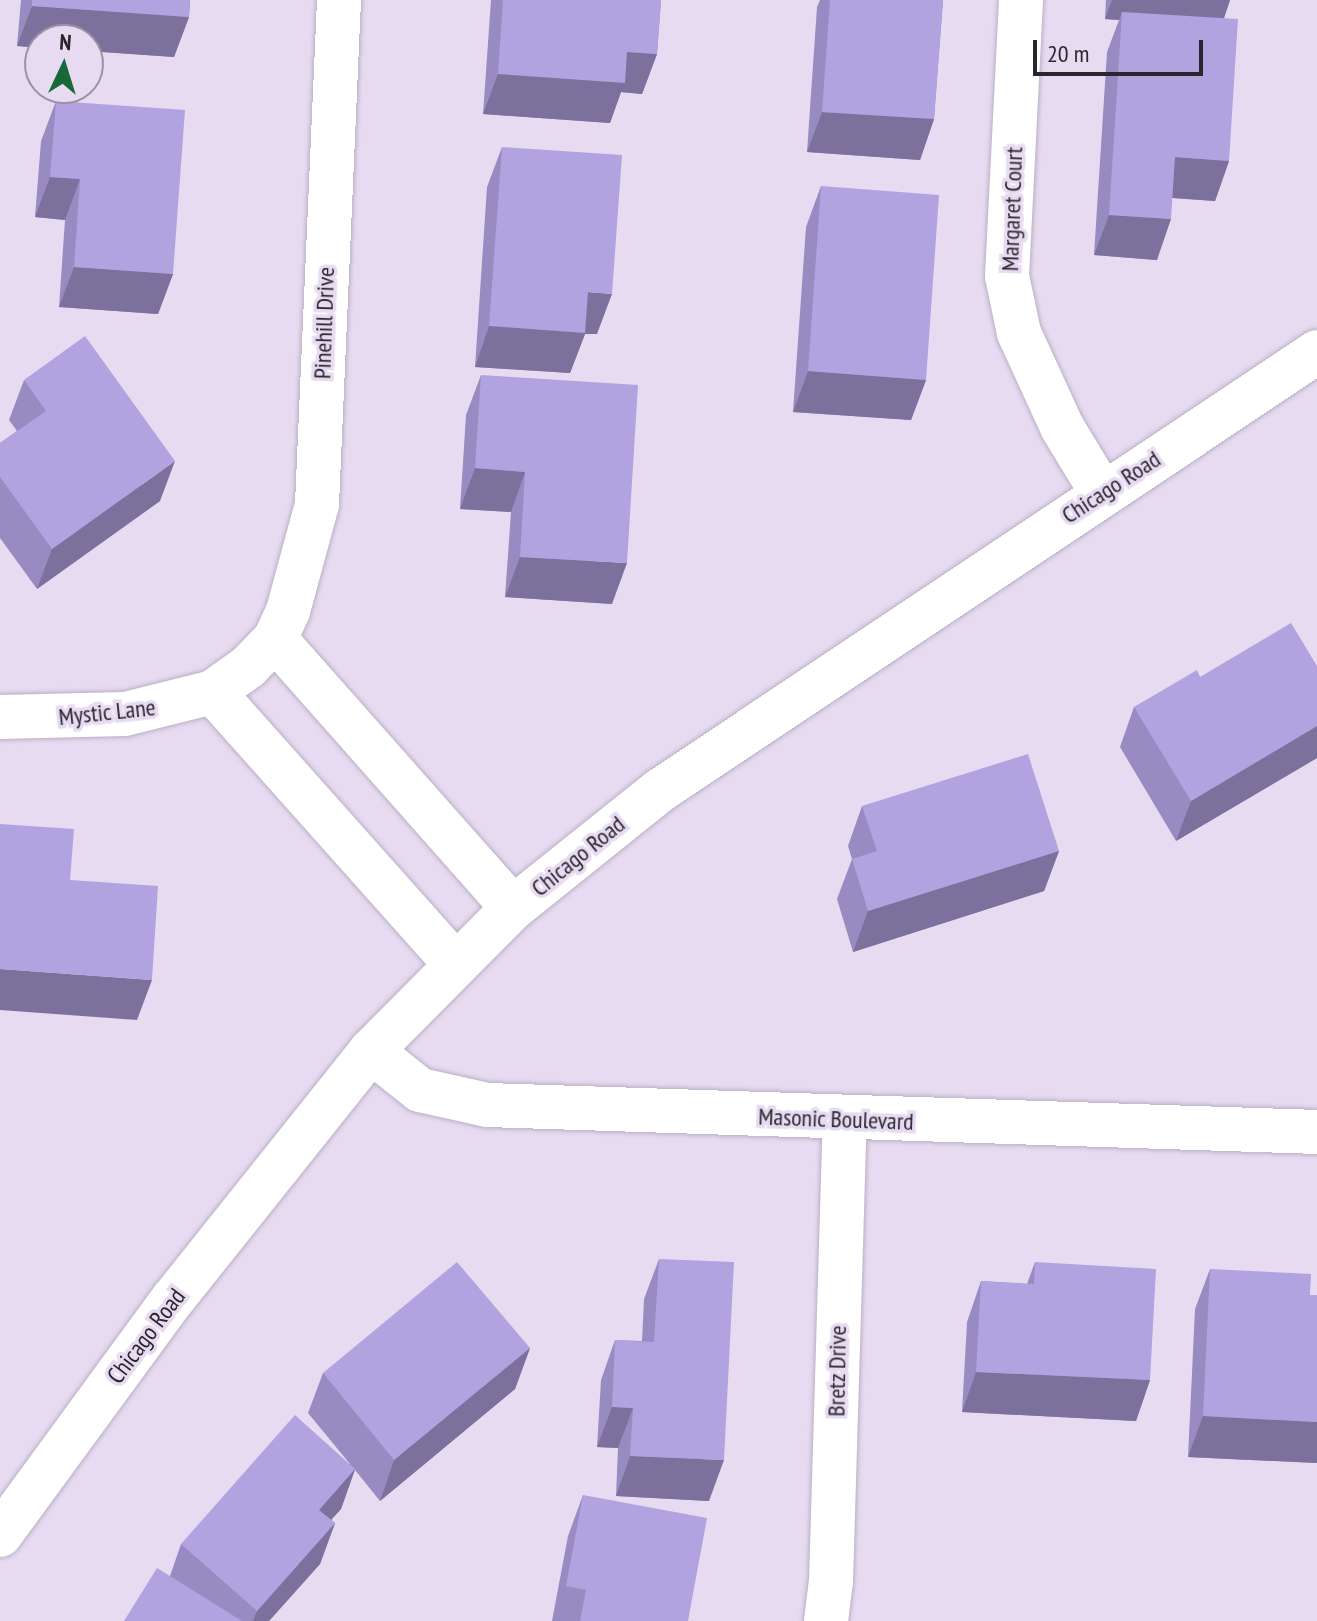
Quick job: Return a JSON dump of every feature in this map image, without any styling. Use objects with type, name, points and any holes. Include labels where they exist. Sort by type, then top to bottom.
[{"type":"street","name":"Pinehill Drive","points":[[213,692],[248,667],[275,639],[306,556],[317,504],[339,0]]},
{"type":"street","name":"Margaret Court","points":[[1021,0],[1007,276],[1019,333],[1062,427],[1102,493]]},
{"type":"street","name":"Chicago Road","points":[[0,1535],[173,1299],[371,1051],[513,908],[659,791],[1317,352]]},
{"type":"street","points":[[275,639],[513,908]]},
{"type":"street","points":[[213,692],[456,965]]},
{"type":"street","name":"Mystic Lane","points":[[0,717],[125,714],[213,692]]},
{"type":"street","name":"Masonic Boulevard","points":[[371,1051],[420,1090],[487,1105],[845,1120],[1317,1132]]},
{"type":"street","name":"Bretz Drive","points":[[826,1621],[845,1120]]},
{"type":"building","points":[[32,0],[190,0],[189,17],[32,6]]},
{"type":"building","points":[[503,0],[661,0],[657,54],[627,52],[625,83],[498,74]]},
{"type":"building","points":[[830,0],[943,0],[934,119],[822,112]]},
{"type":"building","points":[[1122,12],[1238,19],[1229,161],[1175,157],[1171,219],[1109,215]]},
{"type":"building","points":[[56,104],[185,110],[173,274],[74,267],[80,179],[50,177]]},
{"type":"building","points":[[502,147],[622,155],[612,294],[588,292],[585,333],[489,326]]},
{"type":"building","points":[[821,186],[939,195],[926,380],[808,371]]},
{"type":"building","points":[[85,336],[175,461],[52,549],[0,477],[0,443],[46,411],[24,380]]},
{"type":"building","points":[[481,375],[638,385],[627,563],[520,557],[525,472],[475,468]]},
{"type":"building","points":[[1291,623],[1317,666],[1317,726],[1191,801],[1134,707],[1197,670],[1200,677]]},
{"type":"building","points":[[1028,754],[1059,851],[868,911],[852,859],[877,851],[862,806]]},
{"type":"building","points":[[0,824],[74,829],[70,880],[158,886],[152,980],[0,969]]},
{"type":"building","points":[[659,1259],[734,1262],[724,1460],[630,1456],[633,1408],[612,1407],[615,1340],[654,1342]]},
{"type":"building","points":[[457,1262],[530,1348],[394,1460],[323,1373]]},
{"type":"building","points":[[1035,1262],[1156,1269],[1150,1380],[976,1372],[981,1281],[1034,1284]]},
{"type":"building","points":[[1210,1269],[1311,1274],[1310,1295],[1317,1295],[1317,1422],[1203,1416]]},
{"type":"building","points":[[295,1415],[355,1469],[319,1510],[335,1523],[257,1611],[181,1544]]},
{"type":"building","points":[[583,1495],[707,1518],[688,1621],[580,1621],[586,1590],[566,1586]]},
{"type":"building","points":[[157,1568],[242,1621],[124,1621]]}]
